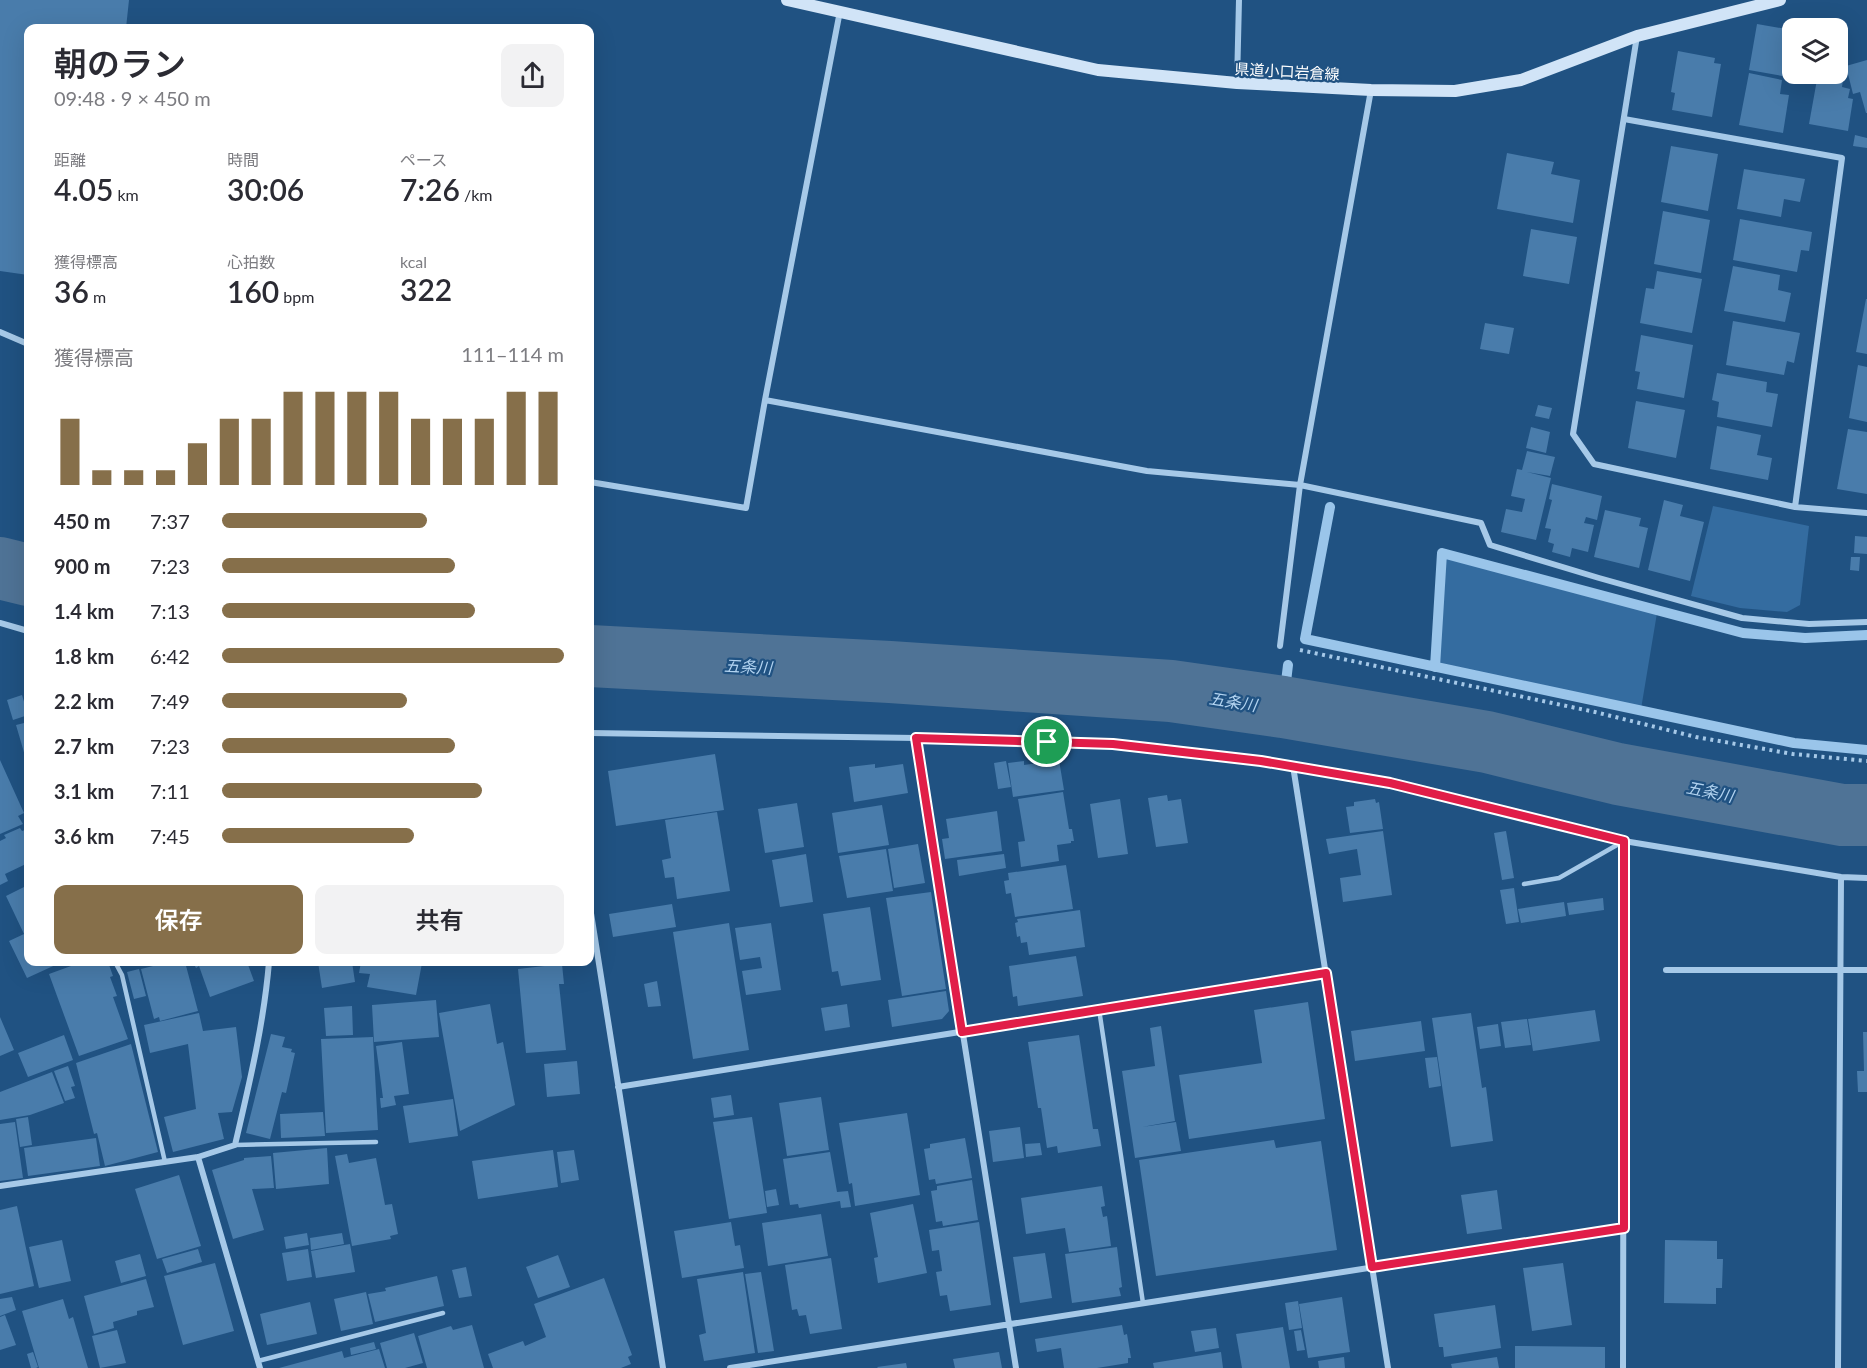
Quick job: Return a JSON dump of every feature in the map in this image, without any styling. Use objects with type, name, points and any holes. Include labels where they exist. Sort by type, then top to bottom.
[{"type":"main road","name":"県道小口岩倉線","points":[[787,0],[1098,70],[1238,83],[1371,90],[1455,91],[1521,80],[1637,36],[1780,0]]},
{"type":"street","points":[[1238,83],[1239,0]]},
{"type":"street","points":[[594,483],[746,508],[840,11]]},
{"type":"street","points":[[1637,36],[1573,434],[1594,464],[1795,507],[1867,513]]},
{"type":"street","points":[[1280,646],[1300,485],[1371,90]]},
{"type":"street","points":[[1624,119],[1842,158],[1795,507]]},
{"type":"street","points":[[0,332],[24,342]]},
{"type":"street","points":[[765,400],[1147,471],[1300,485],[1481,523],[1490,545],[1742,618],[1809,624],[1867,622]]},
{"type":"street","points":[[0,623],[24,630]]},
{"type":"street","points":[[594,733],[916,738],[1113,744],[1293,766],[1390,783],[1624,841],[1841,877],[1867,878]]},
{"type":"street","points":[[916,738],[1016,1368]]},
{"type":"street","points":[[1293,766],[1388,1368]]},
{"type":"street","points":[[1623,1368],[1624,841]]},
{"type":"street","points":[[1838,1368],[1841,877]]},
{"type":"street","points":[[594,933],[663,1368]]},
{"type":"street","points":[[0,1186],[198,1157],[235,1145],[252,1072],[269,966]]},
{"type":"street","points":[[1666,970],[1867,970]]},
{"type":"street","points":[[618,1087],[1326,973]]},
{"type":"street","points":[[198,1157],[259,1364]]},
{"type":"street","points":[[730,1368],[1624,1228]]},
{"type":"lane","points":[[1524,884],[1558,878],[1624,841]]},
{"type":"lane","points":[[117,966],[122,975],[165,1162]]},
{"type":"lane","points":[[1099,1010],[1143,1303]]},
{"type":"lane","points":[[235,1145],[376,1142]]},
{"type":"lane","points":[[259,1364],[443,1313]]},
{"type":"path","points":[[1280,646],[1595,712],[1696,737],[1793,754],[1867,761]]},
{"type":"shaded area","points":[[1713,506],[1809,526],[1800,605],[1787,612],[1740,608],[1691,596]]},
{"type":"shaded area","points":[[1446,557],[1657,613],[1641,709],[1439,664]]},
{"type":"building","points":[[0,0],[129,0],[126,24],[24,24],[24,274],[0,271]]},
{"type":"building","points":[[1757,24],[1782,28],[1782,76],[1749,70]]},
{"type":"building","points":[[1678,51],[1715,58],[1714,63],[1721,64],[1712,117],[1672,110],[1675,93],[1671,92]]},
{"type":"building","points":[[1867,60],[1867,113],[1860,92],[1853,94],[1848,65]]},
{"type":"building","points":[[1749,73],[1782,80],[1780,94],[1789,95],[1783,133],[1739,125]]},
{"type":"building","points":[[1816,84],[1842,84],[1842,87],[1850,89],[1848,98],[1853,99],[1848,131],[1809,124]]},
{"type":"building","points":[[1855,135],[1867,138],[1867,148],[1853,146]]},
{"type":"building","points":[[1671,146],[1718,154],[1708,211],[1661,202]]},
{"type":"building","points":[[1507,153],[1554,162],[1551,174],[1580,180],[1573,223],[1497,209]]},
{"type":"building","points":[[1744,169],[1805,179],[1800,202],[1784,199],[1781,217],[1737,209]]},
{"type":"building","points":[[1663,211],[1710,220],[1701,273],[1654,264]]},
{"type":"building","points":[[1740,219],[1812,232],[1809,251],[1801,250],[1797,272],[1733,260]]},
{"type":"building","points":[[1531,229],[1577,237],[1569,284],[1523,276]]},
{"type":"building","points":[[1733,266],[1780,275],[1778,290],[1791,293],[1785,322],[1724,311]]},
{"type":"building","points":[[1657,271],[1702,279],[1692,333],[1640,323],[1646,288],[1654,289]]},
{"type":"building","points":[[1867,299],[1867,354],[1856,352]]},
{"type":"building","points":[[1733,321],[1800,333],[1794,363],[1787,361],[1784,375],[1726,365]]},
{"type":"building","points":[[1485,323],[1514,328],[1509,354],[1480,349]]},
{"type":"building","points":[[1641,335],[1693,345],[1684,398],[1637,389],[1640,372],[1635,371]]},
{"type":"building","points":[[1858,365],[1867,367],[1867,422],[1849,418]]},
{"type":"building","points":[[1717,373],[1767,382],[1766,392],[1778,394],[1772,427],[1717,417],[1719,402],[1712,400]]},
{"type":"building","points":[[1636,401],[1685,410],[1676,458],[1628,448]]},
{"type":"building","points":[[1538,405],[1552,408],[1549,419],[1535,416]]},
{"type":"building","points":[[1717,426],[1761,435],[1757,455],[1772,458],[1768,480],[1710,469]]},
{"type":"building","points":[[1531,427],[1550,432],[1546,453],[1526,448]]},
{"type":"building","points":[[1848,429],[1867,432],[1867,494],[1837,489]]},
{"type":"building","points":[[1527,451],[1555,457],[1550,476],[1527,472],[1551,478],[1536,540],[1501,532],[1506,509],[1522,512],[1525,499],[1511,496],[1517,469],[1522,470]]},
{"type":"building","points":[[1552,484],[1602,496],[1597,520],[1586,517],[1584,523],[1594,525],[1588,552],[1572,548],[1570,557],[1552,552],[1554,544],[1548,542],[1551,529],[1545,528],[1552,500],[1549,499]]},
{"type":"building","points":[[1664,500],[1683,505],[1680,516],[1704,522],[1690,581],[1648,570]]},
{"type":"building","points":[[1605,510],[1641,518],[1639,526],[1648,528],[1639,568],[1594,557]]},
{"type":"building","points":[[1855,536],[1867,537],[1867,554],[1854,553]]},
{"type":"building","points":[[1851,557],[1860,557],[1859,571],[1850,570]]},
{"type":"building","points":[[22,695],[24,716],[13,720],[7,700]]},
{"type":"building","points":[[24,723],[24,752],[16,725]]},
{"type":"building","points":[[715,754],[724,810],[616,826],[608,771]]},
{"type":"building","points":[[0,760],[24,813],[18,816],[23,824],[0,834]]},
{"type":"building","points":[[1059,760],[1064,790],[1013,797],[1008,763],[1024,761],[1024,765]]},
{"type":"building","points":[[1006,761],[1011,787],[998,789],[994,763]]},
{"type":"building","points":[[875,764],[875,768],[903,764],[908,793],[854,802],[849,767]]},
{"type":"building","points":[[1063,792],[1069,829],[1072,829],[1074,841],[1057,845],[1059,861],[1021,867],[1018,842],[1025,841],[1018,799]]},
{"type":"building","points":[[1167,795],[1168,801],[1181,799],[1188,843],[1156,847],[1148,798]]},
{"type":"building","points":[[1120,799],[1128,854],[1098,858],[1090,804]]},
{"type":"building","points":[[1375,799],[1376,803],[1379,802],[1383,829],[1350,833],[1346,807],[1354,806],[1354,802]]},
{"type":"building","points":[[797,803],[804,847],[765,853],[758,809]]},
{"type":"building","points":[[882,805],[889,845],[838,853],[832,813]]},
{"type":"building","points":[[997,811],[1002,851],[945,859],[942,839],[949,838],[946,819]]},
{"type":"building","points":[[717,812],[730,891],[677,899],[674,877],[665,878],[662,860],[671,858],[665,820]]},
{"type":"building","points":[[20,828],[24,830],[24,865],[5,874],[8,881],[0,885],[0,841],[6,838],[4,835]]},
{"type":"building","points":[[1383,831],[1392,895],[1343,902],[1340,878],[1361,875],[1357,849],[1329,854],[1326,839]]},
{"type":"building","points":[[1506,831],[1514,878],[1502,880],[1494,833]]},
{"type":"building","points":[[918,844],[925,883],[894,888],[888,849]]},
{"type":"building","points":[[886,849],[893,891],[847,898],[839,856]]},
{"type":"building","points":[[806,854],[813,902],[780,907],[772,860]]},
{"type":"building","points":[[1004,854],[1006,868],[959,876],[957,860]]},
{"type":"building","points":[[1066,865],[1073,909],[1015,917],[1011,893],[1006,894],[1004,881],[1009,880],[1008,873]]},
{"type":"building","points":[[24,887],[24,934],[6,896]]},
{"type":"building","points":[[1514,888],[1519,922],[1506,924],[1500,890]]},
{"type":"building","points":[[931,892],[946,989],[902,996],[886,898]]},
{"type":"building","points":[[1603,898],[1604,910],[1569,915],[1567,903]]},
{"type":"building","points":[[1564,902],[1566,916],[1521,923],[1518,909]]},
{"type":"building","points":[[672,904],[676,927],[613,937],[609,914]]},
{"type":"building","points":[[870,907],[881,980],[841,986],[838,971],[832,972],[823,914]]},
{"type":"building","points":[[1080,910],[1085,947],[1029,955],[1027,942],[1021,943],[1020,936],[1017,937],[1015,923],[1018,922],[1017,919]]},
{"type":"building","points":[[729,923],[749,1050],[693,1059],[673,932]]},
{"type":"building","points":[[771,923],[781,990],[746,995],[742,971],[762,968],[760,957],[740,960],[735,928]]},
{"type":"building","points":[[24,934],[24,966],[53,966],[27,978],[9,941]]},
{"type":"building","points":[[1076,956],[1083,996],[1018,1006],[1017,996],[1013,997],[1009,966]]},
{"type":"building","points":[[71,966],[109,966],[113,976],[110,977],[117,996],[113,997],[128,1039],[79,1056],[49,974]]},
{"type":"building","points":[[153,966],[186,966],[198,1011],[160,1021],[159,1017],[154,1019],[141,969]]},
{"type":"building","points":[[199,966],[248,966],[254,981],[210,997]]},
{"type":"building","points":[[319,966],[353,966],[355,982],[322,988]]},
{"type":"building","points":[[360,966],[421,966],[416,995],[367,987],[370,974],[359,973]]},
{"type":"building","points":[[562,966],[564,984],[559,984],[566,1050],[526,1053],[518,969]]},
{"type":"building","points":[[139,969],[146,996],[134,999],[127,972]]},
{"type":"building","points":[[657,981],[661,1006],[648,1007],[644,984]]},
{"type":"building","points":[[946,991],[949,1011],[942,1019],[892,1027],[888,1000]]},
{"type":"building","points":[[436,1000],[439,1037],[374,1042],[372,1005]]},
{"type":"building","points":[[1308,1002],[1325,1119],[1189,1139],[1179,1075],[1262,1063],[1254,1010]]},
{"type":"building","points":[[490,1004],[497,1044],[503,1042],[515,1105],[460,1131],[439,1013]]},
{"type":"building","points":[[847,1004],[850,1027],[825,1031],[821,1008]]},
{"type":"building","points":[[352,1006],[353,1035],[326,1036],[324,1008]]},
{"type":"building","points":[[1595,1010],[1600,1041],[1533,1051],[1528,1019]]},
{"type":"building","points":[[199,1013],[203,1031],[236,1027],[242,1077],[232,1112],[218,1113],[224,1139],[173,1152],[164,1117],[196,1109],[188,1044],[150,1053],[144,1025]]},
{"type":"building","points":[[1471,1013],[1482,1088],[1486,1087],[1493,1141],[1451,1147],[1432,1018]]},
{"type":"building","points":[[0,1017],[14,1050],[0,1056]]},
{"type":"building","points":[[1527,1019],[1531,1045],[1505,1048],[1501,1022]]},
{"type":"building","points":[[1421,1021],[1425,1051],[1355,1061],[1351,1031]]},
{"type":"building","points":[[1498,1024],[1501,1046],[1480,1049],[1477,1027]]},
{"type":"building","points":[[1161,1026],[1175,1121],[1142,1127],[1176,1122],[1181,1151],[1135,1158],[1122,1071],[1155,1066],[1150,1028]]},
{"type":"building","points":[[1863,1032],[1867,1032],[1867,1092],[1858,1092],[1857,1071],[1864,1071]]},
{"type":"building","points":[[271,1034],[285,1037],[282,1047],[292,1049],[291,1052],[295,1053],[286,1093],[282,1092],[270,1139],[246,1133]]},
{"type":"building","points":[[64,1035],[73,1060],[28,1077],[18,1053]]},
{"type":"building","points":[[1079,1035],[1093,1129],[1098,1129],[1101,1146],[1058,1153],[1057,1146],[1047,1148],[1041,1108],[1038,1108],[1028,1042]]},
{"type":"building","points":[[373,1037],[378,1130],[326,1133],[321,1039]]},
{"type":"building","points":[[402,1042],[409,1094],[394,1096],[396,1105],[381,1108],[380,1098],[383,1098],[376,1046]]},
{"type":"building","points":[[131,1044],[158,1152],[105,1166],[97,1133],[94,1134],[76,1063]]},
{"type":"building","points":[[1437,1057],[1441,1086],[1429,1088],[1425,1058]]},
{"type":"building","points":[[577,1061],[580,1094],[547,1097],[544,1064]]},
{"type":"building","points":[[68,1066],[75,1086],[71,1087],[75,1098],[65,1101],[54,1071]]},
{"type":"building","points":[[52,1072],[64,1103],[30,1115],[0,1120],[0,1092]]},
{"type":"building","points":[[731,1095],[734,1115],[714,1118],[711,1098]]},
{"type":"building","points":[[821,1097],[829,1150],[787,1156],[779,1103]]},
{"type":"building","points":[[453,1099],[458,1136],[409,1143],[403,1106]]},
{"type":"building","points":[[323,1112],[325,1136],[281,1138],[280,1114]]},
{"type":"building","points":[[907,1113],[920,1195],[855,1206],[839,1123]]},
{"type":"building","points":[[28,1117],[32,1145],[20,1147],[16,1119]]},
{"type":"building","points":[[752,1117],[767,1213],[729,1219],[713,1122]]},
{"type":"building","points":[[15,1122],[23,1178],[0,1181],[0,1124]]},
{"type":"building","points":[[1020,1127],[1024,1158],[993,1162],[989,1131]]},
{"type":"building","points":[[96,1138],[100,1166],[28,1176],[24,1148]]},
{"type":"building","points":[[965,1138],[972,1178],[936,1184],[935,1179],[929,1180],[924,1149],[930,1148],[930,1144]]},
{"type":"building","points":[[1274,1140],[1276,1148],[1321,1141],[1337,1250],[1156,1276],[1139,1160]]},
{"type":"building","points":[[1040,1143],[1042,1155],[1026,1157],[1025,1144]]},
{"type":"building","points":[[327,1148],[329,1184],[276,1189],[273,1153]]},
{"type":"building","points":[[553,1150],[558,1187],[478,1199],[472,1161]]},
{"type":"building","points":[[574,1150],[579,1180],[561,1183],[557,1152]]},
{"type":"building","points":[[830,1152],[837,1192],[848,1191],[851,1207],[841,1208],[840,1201],[799,1208],[798,1204],[790,1205],[783,1159]]},
{"type":"building","points":[[347,1154],[349,1163],[376,1158],[385,1205],[392,1204],[398,1234],[390,1236],[391,1239],[352,1246],[335,1156]]},
{"type":"building","points":[[271,1156],[274,1188],[252,1189],[264,1230],[233,1239],[212,1170],[244,1160],[244,1158]]},
{"type":"building","points":[[179,1175],[201,1246],[157,1259],[135,1189]]},
{"type":"building","points":[[972,1180],[978,1220],[943,1226],[942,1221],[936,1222],[931,1191],[937,1190],[937,1186]]},
{"type":"building","points":[[1102,1186],[1105,1206],[1101,1207],[1103,1217],[1107,1216],[1111,1246],[1069,1252],[1065,1228],[1026,1234],[1021,1198]]},
{"type":"building","points":[[776,1189],[779,1205],[767,1207],[765,1191]]},
{"type":"building","points":[[1497,1190],[1502,1229],[1467,1234],[1461,1195]]},
{"type":"building","points":[[913,1204],[927,1273],[878,1283],[874,1258],[878,1257],[870,1213]]},
{"type":"building","points":[[17,1206],[34,1286],[0,1294],[0,1210]]},
{"type":"building","points":[[821,1214],[828,1256],[768,1266],[762,1223]]},
{"type":"building","points":[[731,1222],[735,1246],[740,1245],[744,1268],[682,1278],[674,1231]]},
{"type":"building","points":[[979,1222],[991,1305],[950,1311],[947,1295],[940,1296],[936,1272],[942,1271],[939,1250],[932,1251],[929,1230]]},
{"type":"building","points":[[307,1233],[309,1245],[286,1249],[284,1237]]},
{"type":"building","points":[[342,1233],[344,1244],[311,1250],[310,1238]]},
{"type":"building","points":[[62,1240],[71,1281],[39,1288],[29,1247]]},
{"type":"building","points":[[1665,1240],[1717,1241],[1717,1259],[1723,1259],[1722,1288],[1716,1288],[1716,1304],[1664,1303]]},
{"type":"building","points":[[350,1244],[355,1272],[316,1278],[311,1251]]},
{"type":"building","points":[[1117,1247],[1121,1296],[1072,1303],[1065,1254]]},
{"type":"building","points":[[198,1249],[202,1262],[167,1273],[162,1259]]},
{"type":"building","points":[[308,1249],[312,1277],[287,1281],[282,1253]]},
{"type":"building","points":[[1045,1253],[1052,1298],[1020,1303],[1013,1257]]},
{"type":"building","points":[[140,1254],[146,1276],[121,1283],[115,1261]]},
{"type":"building","points":[[558,1255],[570,1287],[538,1298],[526,1267]]},
{"type":"building","points":[[831,1258],[842,1329],[810,1334],[806,1315],[799,1316],[797,1309],[792,1310],[785,1265]]},
{"type":"building","points":[[215,1263],[234,1331],[183,1345],[164,1276]]},
{"type":"building","points":[[1563,1263],[1572,1325],[1532,1331],[1523,1268]]},
{"type":"building","points":[[466,1267],[472,1296],[459,1298],[452,1270]]},
{"type":"building","points":[[743,1272],[755,1353],[704,1361],[699,1335],[706,1333],[697,1279]]},
{"type":"building","points":[[761,1272],[774,1351],[758,1353],[745,1274]]},
{"type":"building","points":[[437,1276],[444,1306],[375,1322],[368,1294]]},
{"type":"building","points":[[604,1278],[632,1355],[628,1357],[631,1364],[621,1368],[493,1368],[488,1354],[523,1341],[525,1346],[546,1337],[534,1304]]},
{"type":"building","points":[[146,1279],[154,1307],[137,1311],[137,1315],[113,1322],[114,1328],[94,1334],[84,1296]]},
{"type":"building","points":[[366,1292],[373,1324],[341,1331],[334,1299]]},
{"type":"building","points":[[12,1297],[16,1310],[0,1316],[0,1299]]},
{"type":"building","points":[[1342,1297],[1350,1352],[1308,1358],[1299,1304]]},
{"type":"building","points":[[63,1299],[69,1319],[73,1317],[88,1368],[39,1368],[22,1311]]},
{"type":"building","points":[[1298,1301],[1302,1328],[1289,1330],[1285,1303]]},
{"type":"building","points":[[310,1302],[317,1334],[267,1345],[260,1314]]},
{"type":"building","points":[[1495,1305],[1501,1348],[1444,1357],[1443,1347],[1439,1347],[1434,1314]]},
{"type":"building","points":[[5,1315],[16,1345],[0,1350],[0,1317]]},
{"type":"building","points":[[472,1325],[484,1368],[427,1368],[418,1336],[451,1326],[453,1330]]},
{"type":"building","points":[[1122,1325],[1124,1335],[1127,1334],[1131,1358],[1128,1358],[1128,1363],[1097,1368],[1064,1368],[1061,1348],[1037,1352],[1035,1339]]},
{"type":"building","points":[[1283,1327],[1290,1368],[1242,1368],[1236,1334]]},
{"type":"building","points":[[1216,1328],[1219,1348],[1195,1352],[1191,1331]]},
{"type":"building","points":[[117,1330],[126,1363],[100,1368],[92,1336]]},
{"type":"building","points":[[1301,1330],[1305,1350],[1297,1351],[1294,1331]]},
{"type":"building","points":[[414,1333],[423,1363],[405,1368],[387,1368],[380,1343]]},
{"type":"building","points":[[374,1342],[376,1349],[351,1355],[350,1348]]},
{"type":"building","points":[[1515,1346],[1605,1347],[1605,1368],[1515,1368]]},
{"type":"building","points":[[379,1349],[385,1368],[279,1368],[342,1351],[344,1358]]},
{"type":"building","points":[[33,1352],[38,1367],[36,1368],[31,1368],[27,1354]]},
{"type":"building","points":[[999,1352],[1002,1368],[955,1368],[953,1359]]},
{"type":"building","points":[[1221,1352],[1223,1368],[1154,1368],[1153,1363]]},
{"type":"building","points":[[1344,1357],[1345,1368],[1319,1368],[1318,1361]]},
{"type":"building","points":[[1497,1357],[1499,1368],[1452,1368],[1451,1364]]},
{"type":"building","points":[[906,1363],[907,1368],[877,1367]]},
{"type":"waterway","points":[[1330,507],[1305,639],[1794,743],[1867,750]]},
{"type":"waterway","points":[[1435,667],[1442,553],[1743,633],[1805,638],[1867,635]]},
{"type":"waterway","name":"五条川","points":[[0,568],[24,574]]},
{"type":"waterway","name":"五条川","points":[[594,656],[890,672],[1171,691],[1283,707],[1487,742],[1618,774],[1842,815],[1867,815]]},
{"type":"waterway","points":[[1283,707],[1288,665]]},
{"type":"route","points":[[916,738],[1047,742],[1113,744],[1261,761],[1390,783],[1624,841],[1624,1228],[1372,1267],[1326,973],[962,1032],[916,738]]}]
